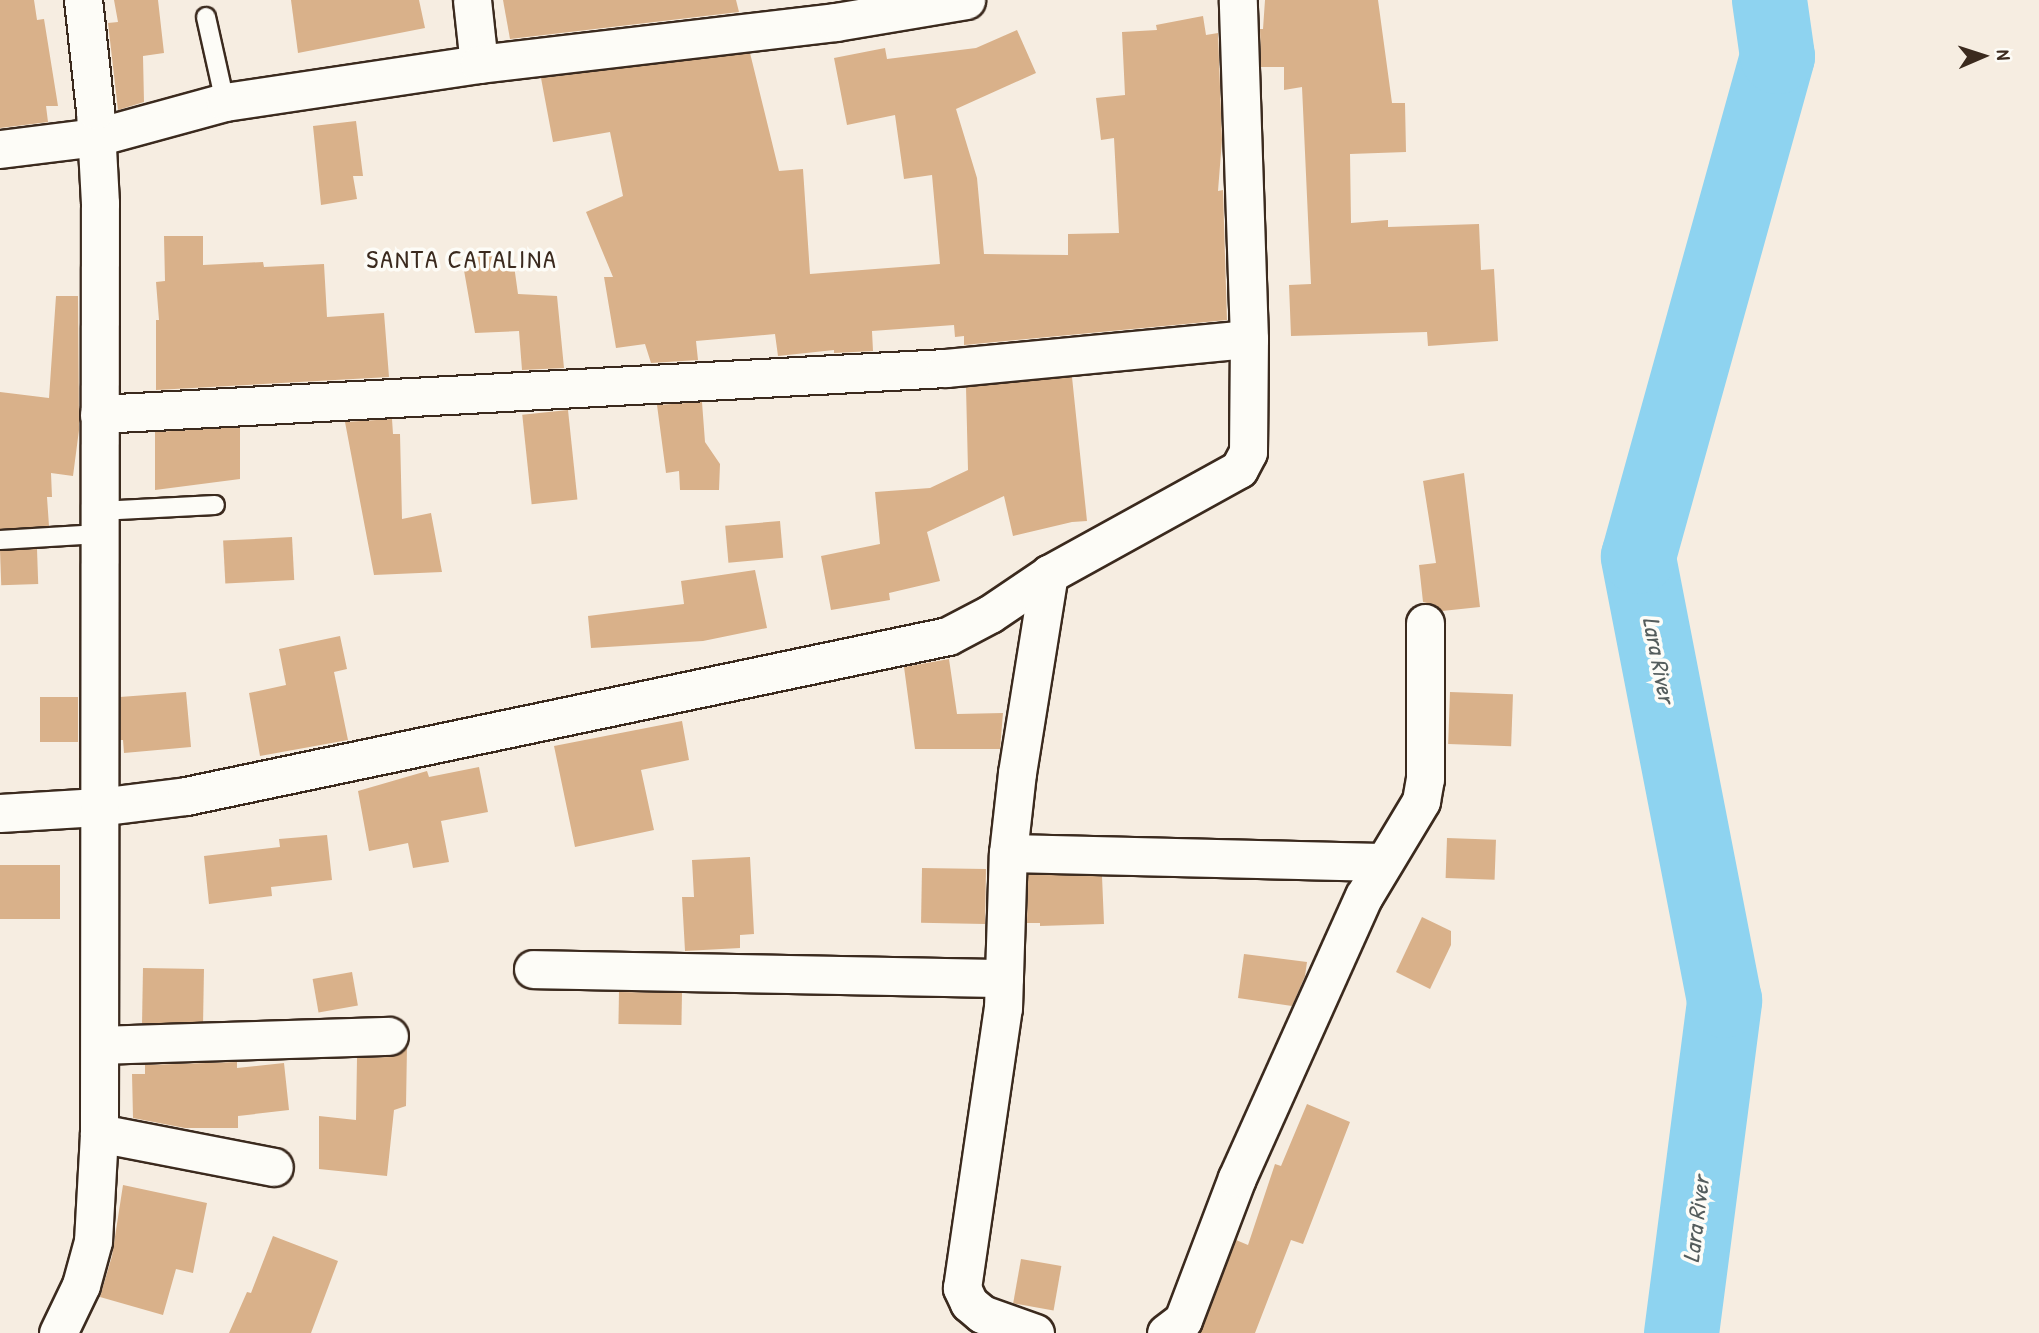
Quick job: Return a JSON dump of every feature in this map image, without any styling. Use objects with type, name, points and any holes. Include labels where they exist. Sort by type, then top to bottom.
[{"type":"street","points":[[58,1333],[81,1285],[93,1241],[99,1133],[97,137],[83,0]]},
{"type":"street","points":[[472,0],[479,64]]},
{"type":"street","points":[[0,149],[97,137],[225,102],[479,64],[836,22],[966,0]]},
{"type":"street","points":[[0,813],[98,807],[186,796],[947,636],[968,626],[1049,574],[1239,469],[1248,452],[1249,339],[1238,0]]},
{"type":"street","points":[[99,414],[946,368],[1249,339]]},
{"type":"street","points":[[1034,1333],[982,1314],[969,1303],[962,1288],[1003,1009],[1008,853],[1017,773],[1049,574]]},
{"type":"street","points":[[1166,1333],[1183,1320],[1237,1178],[1340,946],[1383,862],[1410,825],[1422,801],[1425,779],[1425,623]]},
{"type":"street","points":[[1008,853],[1383,862]]},
{"type":"street","points":[[533,969],[1004,978]]},
{"type":"street","points":[[100,1045],[389,1036]]},
{"type":"street","points":[[99,1133],[274,1167]]},
{"type":"lane","points":[[206,17],[225,102]]},
{"type":"lane","points":[[0,540],[215,505]]},
{"type":"building","points":[[0,0],[34,0],[37,20],[44,19],[58,106],[46,106],[48,122],[0,128]]},
{"type":"building","points":[[114,0],[158,0],[164,53],[143,56],[144,102],[118,110],[108,23],[118,22]]},
{"type":"building","points":[[291,0],[419,0],[425,28],[298,53]]},
{"type":"building","points":[[503,0],[736,0],[739,12],[510,39]]},
{"type":"building","points":[[1265,0],[1378,0],[1392,103],[1405,103],[1406,152],[1350,154],[1351,223],[1388,220],[1388,227],[1479,224],[1481,270],[1494,269],[1498,341],[1428,346],[1427,332],[1291,336],[1289,285],[1311,284],[1302,87],[1284,90],[1284,67],[1261,67],[1260,29],[1263,29]]},
{"type":"building","points":[[1203,16],[1206,35],[1218,33],[1222,140],[1218,191],[1223,190],[1227,320],[964,345],[964,336],[955,337],[954,325],[872,331],[873,351],[834,353],[834,350],[778,356],[775,334],[696,341],[698,360],[651,363],[645,344],[616,348],[604,277],[613,277],[586,212],[623,196],[610,132],[553,142],[541,78],[750,53],[779,171],[803,169],[810,274],[940,264],[932,175],[904,179],[895,115],[847,125],[834,58],[885,48],[887,59],[976,48],[1017,30],[1036,73],[956,109],[977,178],[984,254],[1068,255],[1068,234],[1119,233],[1114,138],[1101,140],[1096,98],[1125,95],[1122,32],[1157,30],[1156,25]]},
{"type":"building","points":[[356,121],[363,176],[353,176],[357,199],[321,205],[313,126]]},
{"type":"building","points":[[164,236],[203,236],[203,265],[263,262],[264,267],[324,264],[327,317],[384,313],[389,377],[156,390],[156,320],[159,320],[156,282],[165,281]]},
{"type":"building","points":[[512,251],[518,294],[557,296],[564,368],[522,370],[519,331],[475,333],[462,259]]},
{"type":"building","points":[[56,296],[78,296],[79,430],[73,476],[51,473],[52,497],[47,497],[49,526],[0,529],[0,392],[49,398]]},
{"type":"building","points":[[1072,377],[1087,521],[1013,536],[1004,496],[927,532],[940,581],[889,593],[890,600],[831,610],[821,556],[880,544],[875,492],[930,488],[968,470],[966,387]]},
{"type":"building","points":[[702,402],[705,442],[720,464],[719,490],[680,490],[679,471],[666,473],[657,405]]},
{"type":"building","points":[[568,410],[577,500],[532,504],[522,415]]},
{"type":"building","points":[[392,419],[393,434],[400,434],[402,519],[431,513],[442,572],[374,575],[345,422]]},
{"type":"building","points":[[240,427],[240,479],[155,490],[155,432]]},
{"type":"building","points":[[1464,473],[1480,607],[1442,611],[1435,605],[1423,602],[1419,565],[1436,563],[1423,481]]},
{"type":"building","points":[[780,521],[783,558],[728,563],[725,526]]},
{"type":"building","points":[[292,537],[294,580],[225,584],[223,541]]},
{"type":"building","points":[[37,549],[38,584],[1,585],[0,550]]},
{"type":"building","points":[[755,570],[767,628],[703,641],[591,648],[588,616],[684,604],[681,581]]},
{"type":"building","points":[[340,636],[347,669],[334,672],[348,740],[260,756],[249,693],[286,685],[279,649]]},
{"type":"building","points":[[949,659],[957,714],[1003,713],[1000,749],[915,749],[904,667]]},
{"type":"building","points":[[186,692],[191,747],[124,753],[123,740],[120,740],[120,697]]},
{"type":"building","points":[[1450,692],[1513,694],[1511,746],[1448,744]]},
{"type":"building","points":[[40,697],[78,697],[78,742],[40,742]]},
{"type":"building","points":[[682,721],[689,760],[641,770],[654,830],[575,847],[554,746]]},
{"type":"building","points":[[479,767],[488,812],[441,821],[449,862],[413,868],[408,843],[369,851],[358,791],[427,771],[429,777]]},
{"type":"building","points":[[327,835],[332,880],[271,887],[272,896],[209,904],[204,856],[280,847],[279,839]]},
{"type":"building","points":[[1447,838],[1496,840],[1495,880],[1446,878]]},
{"type":"building","points":[[750,857],[754,934],[740,935],[740,948],[685,951],[682,897],[694,897],[692,860]]},
{"type":"building","points":[[0,865],[60,865],[60,919],[0,919]]},
{"type":"building","points":[[922,868],[986,869],[985,924],[921,923]]},
{"type":"building","points":[[1028,874],[1102,876],[1104,924],[1040,926],[1040,923],[1027,923]]},
{"type":"building","points":[[1422,917],[1451,931],[1451,945],[1430,989],[1396,972]]},
{"type":"building","points":[[1244,954],[1307,962],[1305,976],[1292,1006],[1238,998]]},
{"type":"building","points":[[143,968],[204,969],[203,1024],[142,1023]]},
{"type":"building","points":[[352,972],[358,1005],[319,1012],[313,979]]},
{"type":"building","points":[[619,992],[682,993],[681,1025],[618,1024]]},
{"type":"building","points":[[407,1046],[406,1106],[394,1110],[387,1176],[319,1169],[319,1116],[356,1120],[357,1058],[390,1057],[401,1053]]},
{"type":"building","points":[[237,1062],[237,1068],[284,1063],[289,1110],[238,1116],[238,1128],[185,1128],[133,1118],[132,1074],[145,1074],[145,1065]]},
{"type":"building","points":[[1307,1104],[1350,1122],[1303,1244],[1291,1240],[1255,1333],[1199,1333],[1236,1240],[1248,1245],[1275,1164],[1281,1166]]},
{"type":"building","points":[[123,1185],[207,1203],[193,1273],[176,1269],[163,1315],[100,1297],[112,1256]]},
{"type":"building","points":[[273,1236],[338,1261],[311,1333],[229,1333],[247,1292],[251,1293]]},
{"type":"building","points":[[1021,1259],[1061,1266],[1054,1310],[1013,1303]]},
{"type":"waterway","name":"Lara River","points":[[1681,1333],[1724,1000],[1638,556],[1777,56],[1769,0]]},
{"type":"district","name":"SANTA CATALINA","points":[[462,259]]}]
